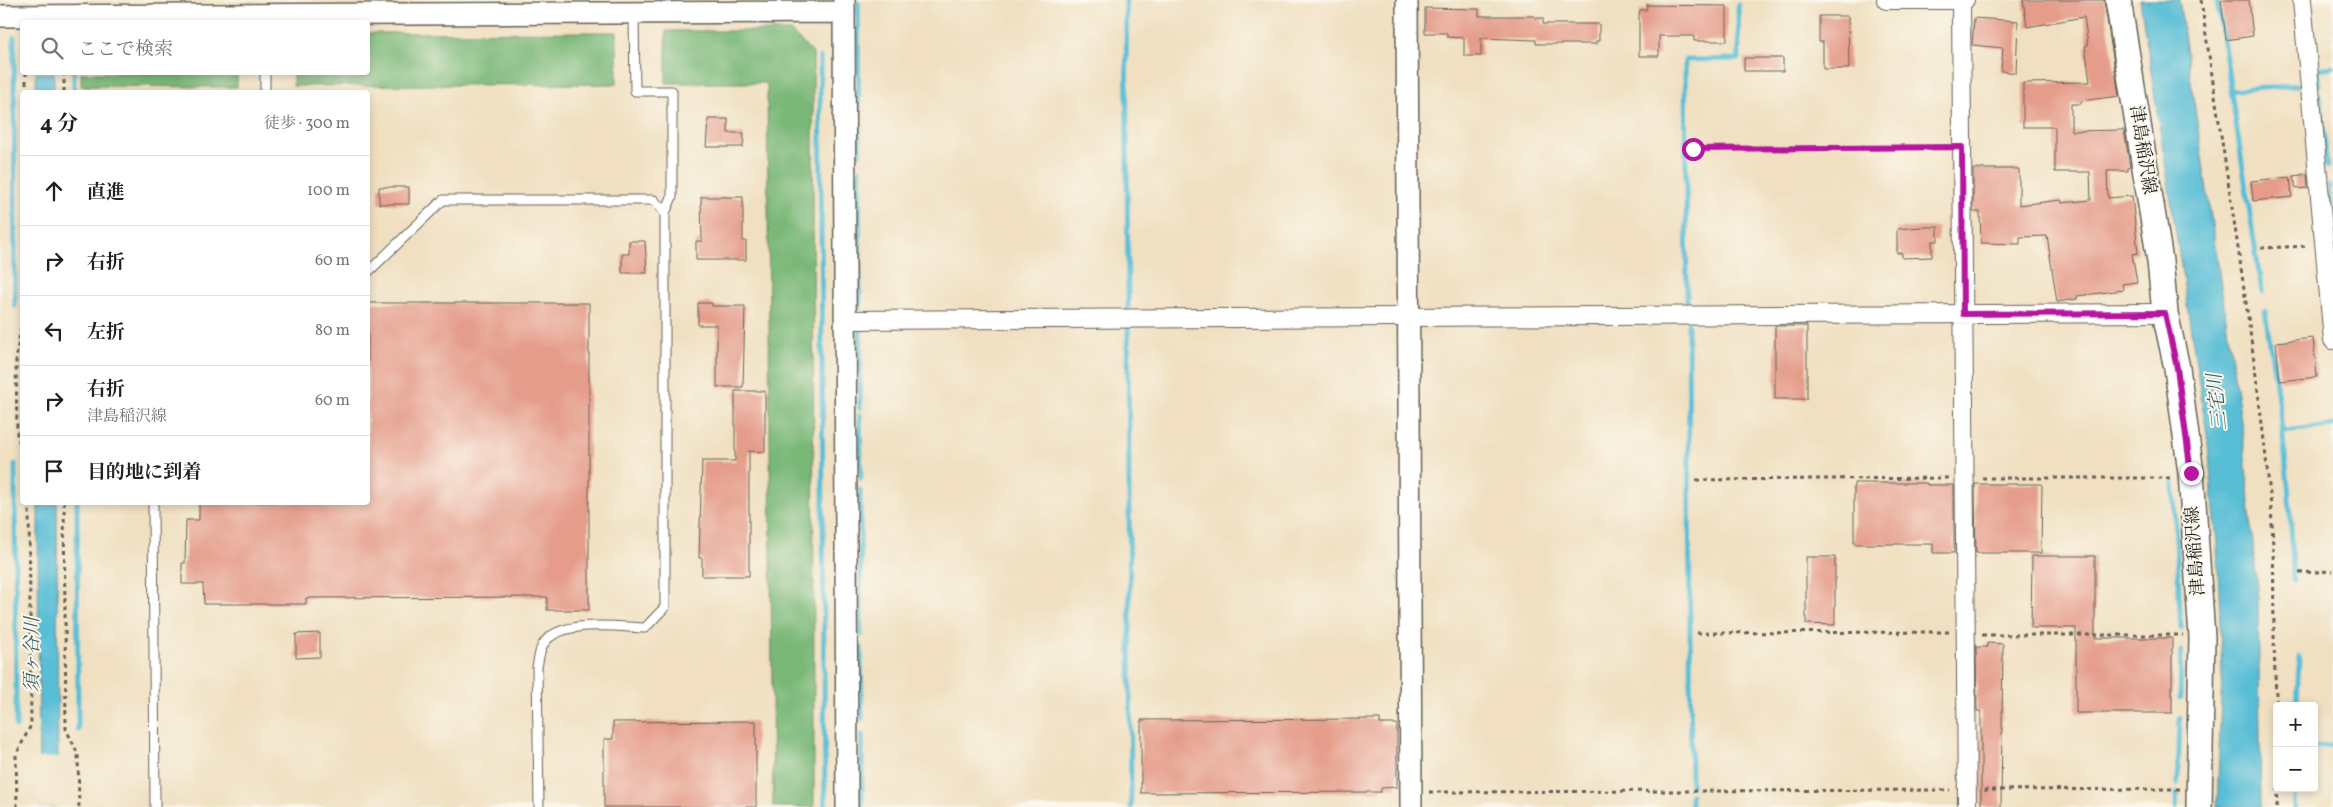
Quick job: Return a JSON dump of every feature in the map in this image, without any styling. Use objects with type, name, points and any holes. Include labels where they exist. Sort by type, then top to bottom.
[{"type":"main road","name":"津島稲沢線","points":[[2118,0],[2160,260],[2165,313],[2177,368],[2191,473],[2202,637],[2199,798]]},
{"type":"street","points":[[1407,0],[1411,800]]},
{"type":"street","points":[[1886,0],[1965,0]]},
{"type":"street","points":[[2302,0],[2333,340]]},
{"type":"street","points":[[1962,1],[1967,798]]},
{"type":"street","points":[[0,16],[265,15],[844,6],[847,807]]},
{"type":"street","points":[[845,320],[2165,313]]},
{"type":"lane","points":[[539,807],[537,668],[541,648],[556,632],[578,627],[645,628],[665,607],[665,213],[672,197],[672,91],[634,92],[626,9]]},
{"type":"lane","points":[[265,75],[265,90]]},
{"type":"lane","points":[[370,270],[443,200],[654,200],[665,213]]},
{"type":"lane","points":[[153,505],[155,807]]},
{"type":"path","points":[[2200,0],[2250,336],[2270,487],[2274,549],[2277,702]]},
{"type":"path","points":[[26,75],[26,90]]},
{"type":"path","points":[[64,75],[64,90]]},
{"type":"path","points":[[1693,149],[1962,147]]},
{"type":"path","points":[[2261,248],[2324,245]]},
{"type":"path","points":[[20,333],[16,359],[17,436],[20,443]]},
{"type":"path","points":[[1696,480],[2172,478],[2191,473]]},
{"type":"path","points":[[17,807],[16,755],[31,725],[29,505]]},
{"type":"path","points":[[64,505],[66,729],[78,754],[79,807]]},
{"type":"path","points":[[2299,573],[2333,571]]},
{"type":"path","points":[[1697,634],[2167,634],[2202,637]]},
{"type":"path","points":[[2277,807],[2278,792]]},
{"type":"path","points":[[1411,800],[2199,798]]},
{"type":"green space","points":[[666,31],[790,31],[813,53],[814,807],[773,807],[767,83],[666,83]]},
{"type":"green space","points":[[617,32],[617,84],[293,86],[293,75],[370,75],[370,33]]},
{"type":"green space","points":[[81,75],[237,75],[237,87],[81,86]]},
{"type":"water","name":"三宅川","points":[[2140,0],[2179,0],[2243,435],[2258,599],[2261,807],[2217,807],[2222,673],[2217,543],[2207,435]]},
{"type":"water","points":[[36,75],[54,75],[54,90],[36,90]]},
{"type":"water","points":[[38,505],[57,505],[58,807],[39,807]]},
{"type":"pier","points":[[36,758],[61,758],[61,807],[37,807]]},
{"type":"building","points":[[2023,0],[2104,0],[2119,96],[2081,101],[2081,104],[2071,104],[2071,131],[2124,130],[2130,167],[2128,171],[2107,171],[2108,198],[2132,196],[2138,253],[2132,254],[2137,282],[2122,284],[2123,290],[2077,296],[2077,299],[2057,302],[2047,236],[2020,237],[2020,244],[1981,243],[1980,212],[1973,212],[1973,169],[2019,169],[2019,205],[2061,200],[2062,203],[2091,200],[2090,172],[2055,172],[2055,127],[2023,127],[2023,83],[2090,82],[2085,46],[2088,45],[2084,17],[2027,27]]},
{"type":"building","points":[[2221,0],[2249,0],[2253,36],[2226,40]]},
{"type":"building","points":[[1647,5],[1727,6],[1727,41],[1694,41],[1694,36],[1659,36],[1659,56],[1639,56],[1639,15],[1640,10],[1646,10]]},
{"type":"building","points":[[1425,8],[1479,9],[1479,16],[1535,16],[1535,18],[1543,18],[1543,24],[1599,24],[1599,41],[1596,41],[1596,44],[1536,44],[1536,40],[1481,38],[1481,56],[1464,56],[1464,38],[1447,37],[1447,33],[1425,33]]},
{"type":"building","points":[[1819,16],[1848,16],[1849,69],[1823,69],[1823,42],[1819,42]]},
{"type":"building","points":[[1974,18],[2018,21],[2016,73],[2001,71],[2003,48],[1972,45]]},
{"type":"building","points":[[1744,58],[1783,58],[1783,71],[1744,71]]},
{"type":"building","points":[[708,119],[728,119],[728,133],[744,133],[743,147],[706,147]]},
{"type":"building","points":[[2307,174],[2308,188],[2296,189],[2294,176]]},
{"type":"building","points":[[2290,177],[2292,197],[2253,201],[2251,181]]},
{"type":"building","points":[[379,187],[409,187],[409,204],[379,204]]},
{"type":"building","points":[[701,197],[743,197],[743,241],[746,241],[746,260],[696,260],[696,241],[702,241]]},
{"type":"building","points":[[1938,227],[1938,241],[1932,241],[1932,257],[1902,258],[1902,253],[1897,253],[1897,229]]},
{"type":"building","points":[[629,241],[645,241],[647,273],[622,273],[622,254],[629,254]]},
{"type":"building","points":[[370,303],[589,303],[589,610],[547,610],[547,597],[306,598],[306,604],[204,604],[203,584],[182,584],[182,563],[185,563],[186,520],[199,520],[199,505],[370,505]]},
{"type":"building","points":[[698,303],[712,303],[712,306],[745,306],[743,387],[717,387],[717,325],[698,325]]},
{"type":"building","points":[[1775,326],[1807,326],[1807,399],[1775,399]]},
{"type":"building","points":[[2313,338],[2317,377],[2280,381],[2276,342]]},
{"type":"building","points":[[735,391],[765,391],[765,452],[749,451],[749,576],[702,576],[702,558],[699,558],[702,461],[735,461]]},
{"type":"building","points":[[1854,483],[1954,485],[1954,553],[1933,553],[1933,544],[1854,544]]},
{"type":"building","points":[[1975,484],[2042,484],[2041,553],[1976,553]]},
{"type":"building","points":[[2032,556],[2095,556],[2095,638],[2172,638],[2172,713],[2076,713],[2076,628],[2031,628]]},
{"type":"building","points":[[1806,557],[1835,557],[1835,625],[1806,624]]},
{"type":"building","points":[[320,633],[320,657],[296,658],[296,634]]},
{"type":"building","points":[[1987,643],[2003,644],[2001,807],[1981,807],[1981,711],[1977,711],[1976,647],[1987,647]]},
{"type":"building","points":[[1380,719],[1380,724],[1397,724],[1397,787],[1381,788],[1381,792],[1141,793],[1141,720]]},
{"type":"building","points":[[756,721],[756,807],[604,807],[604,739],[613,739],[613,722]]},
{"type":"waterway","points":[[1126,0],[1128,308]]},
{"type":"waterway","points":[[2217,0],[2262,292]]},
{"type":"waterway","points":[[858,3],[859,154]]},
{"type":"waterway","points":[[1687,305],[1685,60],[1739,59],[1738,5]]},
{"type":"waterway","points":[[14,37],[15,306]]},
{"type":"waterway","points":[[820,57],[825,807]]},
{"type":"waterway","points":[[2319,85],[2317,69],[2333,67]]},
{"type":"waterway","points":[[74,75],[74,90]]},
{"type":"waterway","points":[[2230,91],[2299,85]]},
{"type":"waterway","points":[[2320,95],[2327,167]]},
{"type":"waterway","points":[[859,170],[860,307]]},
{"type":"waterway","points":[[2329,186],[2331,215]]},
{"type":"waterway","points":[[2332,226],[2333,232]]},
{"type":"waterway","points":[[2265,311],[2280,412],[2287,479],[2293,580]]},
{"type":"waterway","points":[[1688,323],[1691,786]]},
{"type":"waterway","points":[[1128,327],[1131,807]]},
{"type":"waterway","points":[[860,331],[860,408]]},
{"type":"waterway","points":[[860,415],[861,479]]},
{"type":"waterway","points":[[2283,431],[2333,426]]},
{"type":"waterway","name":"須ヶ谷川","points":[[15,464],[16,727]]},
{"type":"waterway","points":[[2173,483],[2181,628]]},
{"type":"waterway","points":[[860,490],[861,635]]},
{"type":"waterway","points":[[77,505],[78,730]]},
{"type":"waterway","points":[[861,647],[862,719]]},
{"type":"waterway","points":[[2180,698],[2181,651]]},
{"type":"waterway","points":[[2297,702],[2299,657]]},
{"type":"waterway","points":[[2178,784],[2180,718]]},
{"type":"waterway","points":[[862,735],[862,807]]},
{"type":"waterway","points":[[2318,747],[2333,745]]},
{"type":"waterway","points":[[2294,807],[2295,792]]},
{"type":"waterway","points":[[2176,807],[2177,793]]},
{"type":"waterway","points":[[1691,795],[1691,807]]},
{"type":"route","points":[[1693,149],[1962,147],[1963,314],[2165,313],[2177,368],[2191,473]]}]
